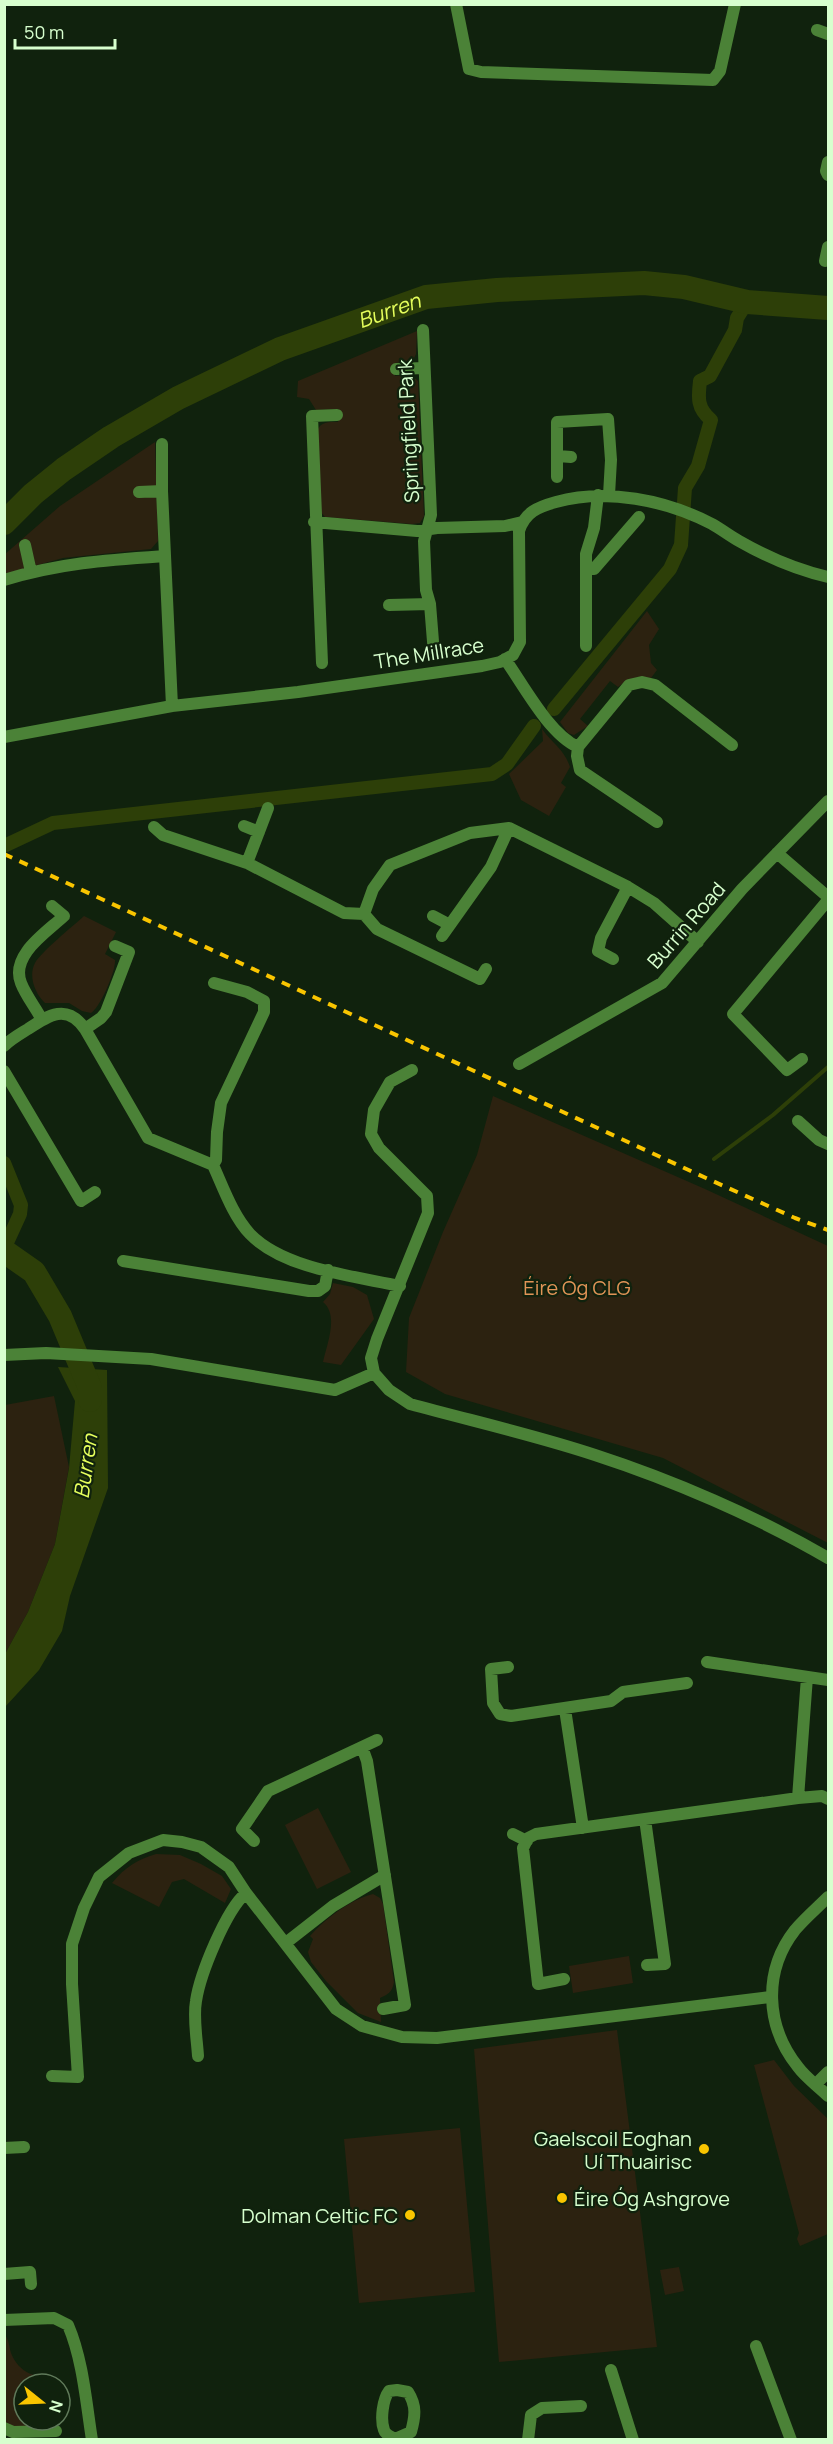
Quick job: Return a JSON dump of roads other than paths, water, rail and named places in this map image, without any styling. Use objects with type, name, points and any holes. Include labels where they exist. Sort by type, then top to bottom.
[{"type":"street","points":[[456,4],[470,69],[481,72],[713,80],[720,71],[735,4]]},
{"type":"street","points":[[828,162],[826,171],[828,175]]},
{"type":"street","points":[[825,261],[828,247]]},
{"type":"street","name":"Springfield Park","points":[[423,330],[431,514],[424,541],[426,590],[430,604],[434,654]]},
{"type":"street","points":[[396,369],[424,368]]},
{"type":"street","points":[[322,663],[314,522],[312,416],[337,415]]},
{"type":"street","points":[[557,477],[557,422],[608,419],[611,460],[604,495],[586,554],[586,646]]},
{"type":"street","points":[[162,444],[172,706]]},
{"type":"street","points":[[558,456],[571,457]]},
{"type":"street","points":[[139,492],[162,491]]},
{"type":"street","points":[[522,522],[530,512],[543,506],[584,496],[604,495],[691,514],[763,553],[810,573],[828,577]]},
{"type":"street","points":[[586,568],[594,569],[639,518]]},
{"type":"street","name":"Springfield Park","points":[[314,522],[428,530],[505,526],[522,522]]},
{"type":"street","name":"The Millrace","points":[[4,737],[172,706],[418,676],[482,666],[505,659],[513,655],[520,642],[519,531],[522,522]]},
{"type":"street","points":[[25,546],[31,572]]},
{"type":"street","points":[[4,580],[82,561],[165,556]]},
{"type":"street","points":[[388,605],[430,604]]},
{"type":"street","points":[[505,659],[550,723],[568,743],[578,747]]},
{"type":"street","points":[[657,822],[580,770],[577,756],[578,747],[629,685],[642,682],[655,685],[732,746]]},
{"type":"street","name":"Burrin Road","points":[[519,1064],[662,983],[777,853],[828,801]]},
{"type":"street","points":[[247,863],[268,808]]},
{"type":"street","points":[[244,826],[259,832]]},
{"type":"street","points":[[154,827],[163,835],[247,863],[344,913],[364,914],[376,929],[480,979],[486,969]]},
{"type":"street","points":[[364,914],[373,889],[390,865],[470,833],[508,828],[628,887],[654,903],[698,942]]},
{"type":"street","points":[[442,936],[490,867],[508,828]]},
{"type":"street","points":[[777,853],[828,899],[733,1014],[787,1070],[802,1059]]},
{"type":"street","points":[[613,959],[598,951],[601,938],[628,887]]},
{"type":"street","points":[[42,1020],[21,982],[20,971],[22,960],[28,949],[64,916],[52,906]]},
{"type":"street","points":[[433,916],[450,925]]},
{"type":"street","points":[[85,1029],[106,1012],[129,952],[115,946]]},
{"type":"street","points":[[213,1165],[216,1160],[221,1102],[264,1012],[264,1001],[247,992],[214,983]]},
{"type":"street","points":[[4,1046],[42,1020],[56,1014],[65,1013],[73,1017],[85,1029],[148,1138],[213,1165],[231,1204],[249,1233],[270,1251],[328,1270],[400,1286]]},
{"type":"street","points":[[412,1070],[390,1082],[374,1110],[371,1134],[379,1148],[427,1196],[428,1213],[371,1358],[374,1373],[389,1390],[410,1404],[595,1454],[714,1502],[828,1558]]},
{"type":"street","points":[[4,1071],[81,1201],[95,1192]]},
{"type":"street","points":[[798,1120],[819,1140],[828,1144]]},
{"type":"street","points":[[123,1261],[309,1292],[318,1291],[325,1286],[328,1270]]},
{"type":"street","points":[[4,1355],[46,1353],[163,1361],[335,1390],[374,1373]]},
{"type":"street","points":[[707,1662],[828,1680]]},
{"type":"street","points":[[508,1667],[491,1669],[493,1703],[500,1714],[511,1716],[611,1701],[623,1692],[687,1683]]},
{"type":"street","points":[[798,1798],[807,1677]]},
{"type":"street","points":[[565,1709],[583,1828]]},
{"type":"street","points":[[254,1841],[242,1829],[268,1791],[377,1740]]},
{"type":"street","points":[[362,1747],[367,1761],[405,2005],[383,2009]]},
{"type":"street","points":[[564,1980],[538,1984],[523,1848],[528,1838],[536,1834],[798,1798],[822,1796],[828,1799]]},
{"type":"street","points":[[645,1819],[664,1964],[647,1965]]},
{"type":"street","points":[[513,1834],[527,1841]]},
{"type":"street","points":[[52,2076],[78,2077],[72,1984],[72,1944],[84,1908],[99,1877],[129,1853],[163,1840],[201,1847],[229,1867],[246,1893],[287,1942],[336,2009],[362,2026],[402,2037],[437,2038],[770,1997]]},
{"type":"street","points":[[287,1942],[333,1906],[385,1875]]},
{"type":"street","points":[[198,2056],[195,2001],[206,1966],[220,1934],[238,1900],[246,1893]]},
{"type":"street","points":[[828,1897],[796,1928],[785,1944],[772,1979],[770,1997],[780,2037],[798,2067],[828,2096]]},
{"type":"street","points":[[816,2084],[828,2072]]},
{"type":"street","points":[[4,2148],[24,2147]]},
{"type":"street","points":[[4,2274],[30,2272],[31,2284]]},
{"type":"street","points":[[4,2320],[54,2318],[68,2325],[78,2356],[92,2439]]},
{"type":"street","points":[[756,2346],[791,2439]]},
{"type":"street","points":[[611,2370],[633,2439]]},
{"type":"street","points":[[528,2439],[531,2415],[542,2408],[581,2406]]},
{"type":"water","points":[[58,1367],[107,1370],[108,1488],[70,1596],[62,1631],[39,1670],[5,1707],[5,1654],[28,1612],[55,1544],[69,1468],[75,1401]]},
{"type":"waterway","name":"Burren","points":[[4,523],[33,494],[64,469],[111,437],[178,398],[280,349],[426,297],[497,290],[644,283],[684,287],[747,302],[828,308]]},
{"type":"waterway","points":[[554,709],[670,569],[681,545],[685,488],[698,466],[711,420],[703,411],[700,402],[700,381],[710,376],[747,302]]},
{"type":"waterway","points":[[4,846],[53,823],[492,774],[507,764],[534,726]]},
{"type":"waterway","points":[[714,1159],[773,1115],[828,1067]]},
{"type":"waterway","points":[[4,1163],[21,1205],[20,1214],[4,1249]]},
{"type":"waterway","name":"Burren","points":[[4,1251],[34,1272],[60,1316],[90,1388],[90,1400]]},
{"type":"railway","points":[[4,854],[706,1178],[795,1218],[828,1230]]},
{"type":"place","name":"Gaelscoil Eoghan Uí Thuairisc","points":[[704,2149]]},
{"type":"place","name":"Éire Óg Ashgrove","points":[[562,2198]]},
{"type":"place","name":"Dolman Celtic FC","points":[[410,2215]]},
{"type":"park label","name":"Éire Óg CLG","points":[[577,1287]]}]
